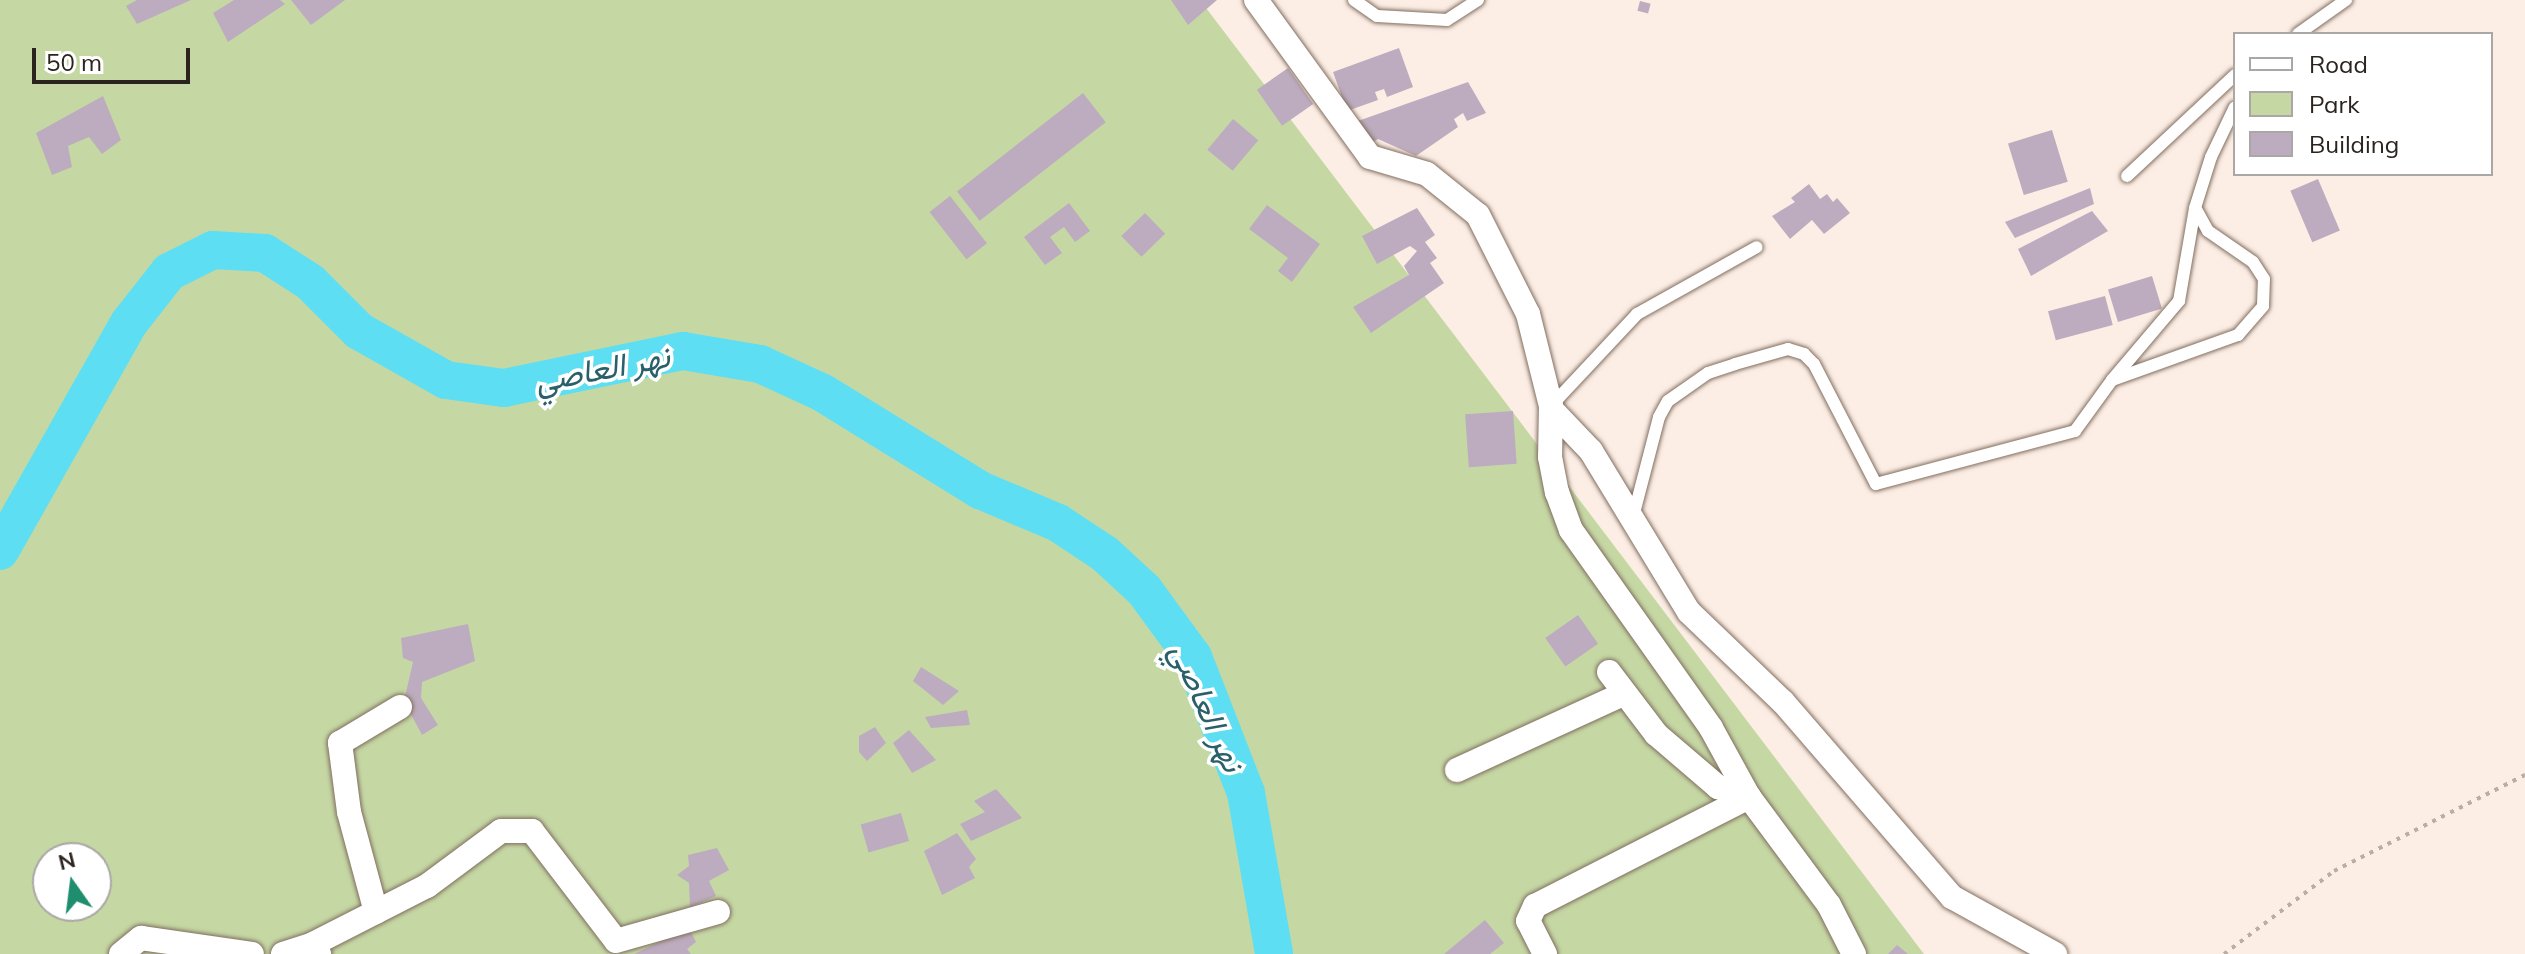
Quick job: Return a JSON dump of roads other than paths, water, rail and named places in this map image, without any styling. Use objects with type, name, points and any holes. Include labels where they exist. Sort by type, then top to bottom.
[{"type":"street","points":[[1256,0],[1370,157],[1427,174],[1478,215],[1528,314],[1551,407],[1550,457],[1571,530],[1703,716],[1749,797],[1829,905],[1854,954]]},
{"type":"street","points":[[1551,407],[1591,451],[1689,612],[1783,702],[1952,897],[2055,954]]},
{"type":"street","points":[[1609,672],[1656,734],[1718,787],[1749,797]]},
{"type":"street","points":[[1457,770],[1623,694]]},
{"type":"street","points":[[376,912],[349,812],[340,743],[400,707]]},
{"type":"street","points":[[1545,954],[1528,921],[1535,906],[1749,797]]},
{"type":"street","points":[[283,954],[316,949],[376,912],[427,886],[501,831],[532,831],[616,941],[718,912]]},
{"type":"street","points":[[121,954],[141,938],[252,954]]},
{"type":"lane","points":[[1354,0],[1377,16],[1447,20],[1478,0]]},
{"type":"lane","points":[[2301,32],[2346,0]]},
{"type":"lane","points":[[2127,176],[2221,83],[2233,76]]},
{"type":"lane","points":[[1633,520],[1659,417],[1668,401],[1708,373],[1788,349],[1804,354],[1814,364],[1876,484],[2075,431],[2112,380],[2179,301],[2195,208],[2211,157],[2233,111]]},
{"type":"lane","points":[[2112,380],[2238,335],[2263,306],[2264,279],[2253,262],[2208,231],[2195,208]]},
{"type":"lane","points":[[1551,407],[1637,314],[1757,247]]},
{"type":"waterway","name":"نهر العاصي","points":[[0,551],[129,323],[169,272],[213,250],[265,253],[310,282],[359,331],[446,380],[504,388],[683,351],[760,364],[823,393],[980,490],[1058,523],[1105,554],[1144,590],[1193,657],[1246,793],[1274,954]]}]
